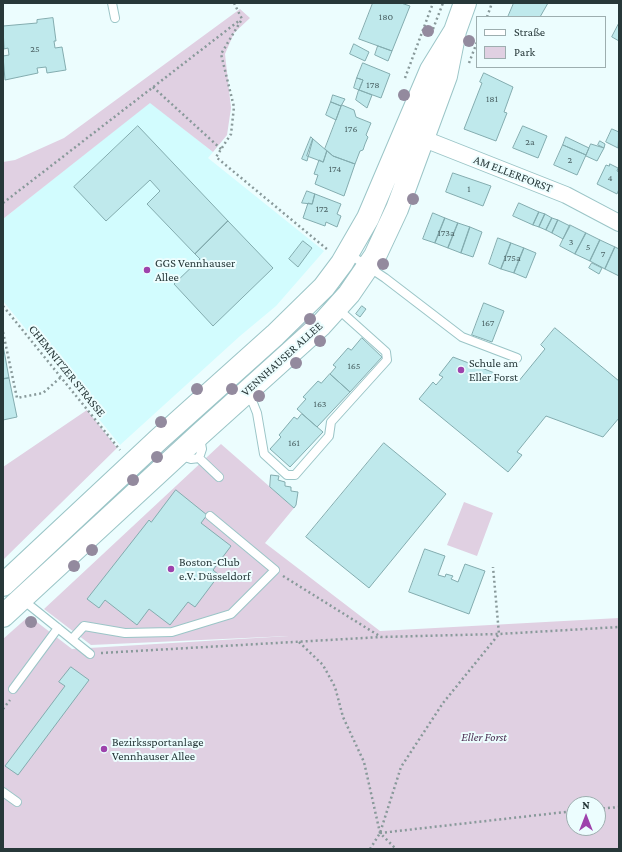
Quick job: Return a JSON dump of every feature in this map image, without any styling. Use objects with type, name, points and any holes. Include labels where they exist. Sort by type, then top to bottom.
[{"type":"main road","name":"VENNHAUSER ALLEE","points":[[11,590],[177,454],[321,325],[337,308],[368,267],[385,236],[414,136],[431,70],[455,30],[466,3]]},
{"type":"main road","name":"VENNHAUSER ALLEE","points":[[3,616],[11,590],[159,439],[302,310],[324,287],[341,254],[368,218],[414,136]]},
{"type":"street","name":"AM ELLERFORST","points":[[414,136],[566,195],[619,223]]},
{"type":"lane","points":[[112,3],[115,18]]},
{"type":"lane","points":[[341,254],[368,267],[462,337],[517,358]]},
{"type":"lane","points":[[244,393],[253,403],[257,413],[264,454],[287,475],[295,475],[329,436],[331,422],[387,360],[386,352],[337,308]]},
{"type":"lane","points":[[199,434],[202,449],[199,458]]},
{"type":"lane","points":[[177,454],[191,460],[199,458]]},
{"type":"lane","points":[[199,458],[219,477]]},
{"type":"lane","points":[[72,639],[84,626],[125,633],[172,632],[231,614],[275,570],[210,516]]},
{"type":"lane","points":[[11,590],[90,654]]},
{"type":"lane","points":[[13,689],[58,628]]},
{"type":"lane","points":[[3,792],[17,802]]},
{"type":"path","points":[[234,3],[242,19]]},
{"type":"path","points":[[487,16],[492,3]]},
{"type":"path","points":[[3,203],[242,19]]},
{"type":"path","points":[[242,19],[221,54],[234,107],[231,134],[216,157],[341,254]]},
{"type":"path","points":[[153,87],[221,149]]},
{"type":"path","name":"CHEMNITZER STRASSE","points":[[3,306],[118,446]]},
{"type":"path","points":[[3,332],[16,398],[43,393],[61,377]]},
{"type":"path","points":[[370,849],[380,833],[401,767],[443,703],[499,634],[493,567]]},
{"type":"path","points":[[275,570],[381,637]]},
{"type":"path","points":[[90,654],[381,637],[499,634],[619,627]]},
{"type":"path","points":[[299,642],[323,665],[335,687],[343,717],[364,762],[380,833],[396,849]]},
{"type":"path","points":[[606,807],[619,806]]},
{"type":"path","points":[[380,833],[566,812]]},
{"type":"shaded area","name":"GGS Vennhauser Allee","points":[[150,102],[213,152],[208,158],[324,251],[276,306],[240,336],[120,445],[3,301],[3,219]]},
{"type":"green space","points":[[240,9],[250,18],[234,33],[225,54],[231,108],[227,135],[213,152],[150,103],[3,219],[3,162],[15,160],[64,138]]},
{"type":"green space","points":[[312,313],[315,316],[145,471],[142,468]]},
{"type":"green space","points":[[87,410],[117,448],[3,560],[3,467]]},
{"type":"green space","name":"Eller Forst","points":[[221,444],[294,508],[265,543],[380,631],[619,618],[619,849],[3,849],[3,639],[29,616],[72,649],[289,636],[91,645],[44,609]]},
{"type":"green space","points":[[464,502],[493,513],[477,556],[447,545]]},
{"type":"building","points":[[373,3],[401,3],[410,6],[392,51],[359,39]]},
{"type":"building","points":[[514,3],[548,3],[541,16],[508,16]]},
{"type":"building","points":[[53,18],[56,41],[54,41],[55,48],[62,47],[66,70],[47,73],[46,67],[37,68],[38,73],[5,80],[3,56],[9,55],[8,48],[4,49],[3,26],[37,23],[37,20]]},
{"type":"building","points":[[619,23],[619,41],[612,37]]},
{"type":"building","points":[[354,44],[369,52],[365,61],[350,54]]},
{"type":"building","points":[[378,46],[392,51],[388,61],[375,55]]},
{"type":"building","points":[[363,63],[390,74],[381,98],[359,90],[363,80],[357,78]]},
{"type":"building","points":[[484,73],[513,87],[504,112],[507,113],[496,141],[464,129],[482,83],[480,82]]},
{"type":"building","points":[[357,78],[363,80],[359,90],[354,88]]},
{"type":"building","points":[[359,90],[372,95],[367,108],[356,100]]},
{"type":"building","points":[[333,95],[345,99],[341,106],[331,102]]},
{"type":"building","points":[[331,102],[341,106],[336,120],[326,115]]},
{"type":"building","points":[[342,105],[354,110],[356,117],[371,123],[366,135],[368,137],[363,150],[360,151],[355,164],[333,156],[325,149]]},
{"type":"building","points":[[138,126],[228,221],[195,254],[147,204],[160,191],[150,180],[106,221],[74,187]]},
{"type":"building","points":[[523,126],[547,136],[538,158],[513,148]]},
{"type":"building","points":[[612,129],[619,132],[618,148],[606,142]]},
{"type":"building","points":[[311,137],[313,139],[307,161],[302,159]]},
{"type":"building","points":[[566,137],[589,148],[586,155],[563,145]]},
{"type":"building","points":[[313,139],[327,151],[323,162],[307,156]]},
{"type":"building","points":[[600,141],[605,144],[604,148],[598,145]]},
{"type":"building","points":[[591,144],[604,148],[597,161],[586,156]]},
{"type":"building","points":[[563,145],[586,155],[577,175],[554,165]]},
{"type":"building","points":[[327,151],[333,156],[355,164],[344,196],[315,184],[318,175],[314,174],[319,160],[323,162]]},
{"type":"building","points":[[610,164],[618,168],[617,171],[619,172],[619,189],[617,194],[597,184],[606,165],[609,166]]},
{"type":"building","points":[[453,173],[491,186],[483,206],[446,192]]},
{"type":"building","points":[[307,191],[315,194],[312,204],[302,203]]},
{"type":"building","points":[[315,194],[341,204],[337,214],[341,216],[337,227],[326,222],[325,226],[303,218],[308,203],[312,204]]},
{"type":"building","points":[[519,203],[539,212],[533,225],[513,216]]},
{"type":"building","points":[[539,212],[545,214],[539,227],[533,225]]},
{"type":"building","points":[[433,213],[445,218],[435,243],[423,239]]},
{"type":"building","points":[[545,214],[552,218],[546,230],[539,227]]},
{"type":"building","points":[[445,218],[458,223],[448,248],[435,243]]},
{"type":"building","points":[[552,218],[558,220],[552,233],[546,230]]},
{"type":"building","points":[[558,220],[570,226],[563,239],[552,233]]},
{"type":"building","points":[[228,221],[273,268],[213,326],[174,284],[200,259],[195,254]]},
{"type":"building","points":[[458,223],[470,227],[461,253],[448,248]]},
{"type":"building","points":[[570,225],[586,233],[575,254],[560,246]]},
{"type":"building","points":[[470,227],[482,232],[473,257],[461,253]]},
{"type":"building","points":[[586,233],[600,240],[590,261],[575,254]]},
{"type":"building","points":[[498,238],[511,243],[501,269],[489,264]]},
{"type":"building","points":[[600,240],[615,247],[605,269],[590,261]]},
{"type":"building","points":[[303,241],[312,248],[298,267],[289,259]]},
{"type":"building","points":[[511,243],[524,248],[514,273],[501,269]]},
{"type":"building","points":[[615,247],[619,249],[619,276],[605,269]]},
{"type":"building","points":[[524,248],[536,253],[526,278],[514,273]]},
{"type":"building","points":[[592,263],[602,268],[599,274],[589,268]]},
{"type":"building","points":[[484,303],[504,311],[492,342],[472,335]]},
{"type":"building","points":[[362,306],[366,309],[360,317],[356,314]]},
{"type":"building","points":[[555,328],[619,381],[619,418],[603,437],[546,416],[517,452],[522,455],[508,472],[419,399],[433,382],[436,385],[443,377],[439,375],[453,357],[518,382],[545,349],[541,345]]},
{"type":"building","points":[[362,338],[382,357],[350,392],[330,374],[336,367],[333,365],[348,348],[351,350]]},
{"type":"building","points":[[3,345],[9,378],[3,379]]},
{"type":"building","points":[[330,374],[350,392],[317,427],[297,409],[306,399],[303,397],[318,381],[321,383]]},
{"type":"building","points":[[9,378],[17,417],[3,420],[3,379]]},
{"type":"building","points":[[302,414],[323,432],[290,467],[270,449],[281,437],[279,435],[294,417],[297,419]]},
{"type":"building","points":[[384,443],[446,494],[369,588],[306,537]]},
{"type":"building","points":[[271,475],[279,476],[278,480],[285,482],[285,486],[291,487],[291,491],[298,492],[296,505],[294,508],[270,487]]},
{"type":"building","points":[[176,490],[207,515],[201,523],[231,546],[213,570],[219,575],[195,607],[188,602],[170,625],[149,609],[137,625],[105,600],[99,608],[87,599],[149,520],[151,522]]},
{"type":"building","points":[[425,549],[445,556],[438,575],[445,577],[446,574],[453,576],[451,579],[458,582],[465,564],[485,571],[469,614],[409,592]]},
{"type":"building","points":[[71,667],[89,680],[18,775],[5,766],[65,686],[59,682]]},
{"type":"place","name":"GGS Vennhauser Allee","points":[[147,270]]},
{"type":"place","name":"Schule am Eller Forst","points":[[461,370]]},
{"type":"place","name":"Boston-Club e.V. Düsseldorf","points":[[171,569]]},
{"type":"place","name":"Bezirkssportanlage Vennhauser Allee","points":[[104,749]]}]
